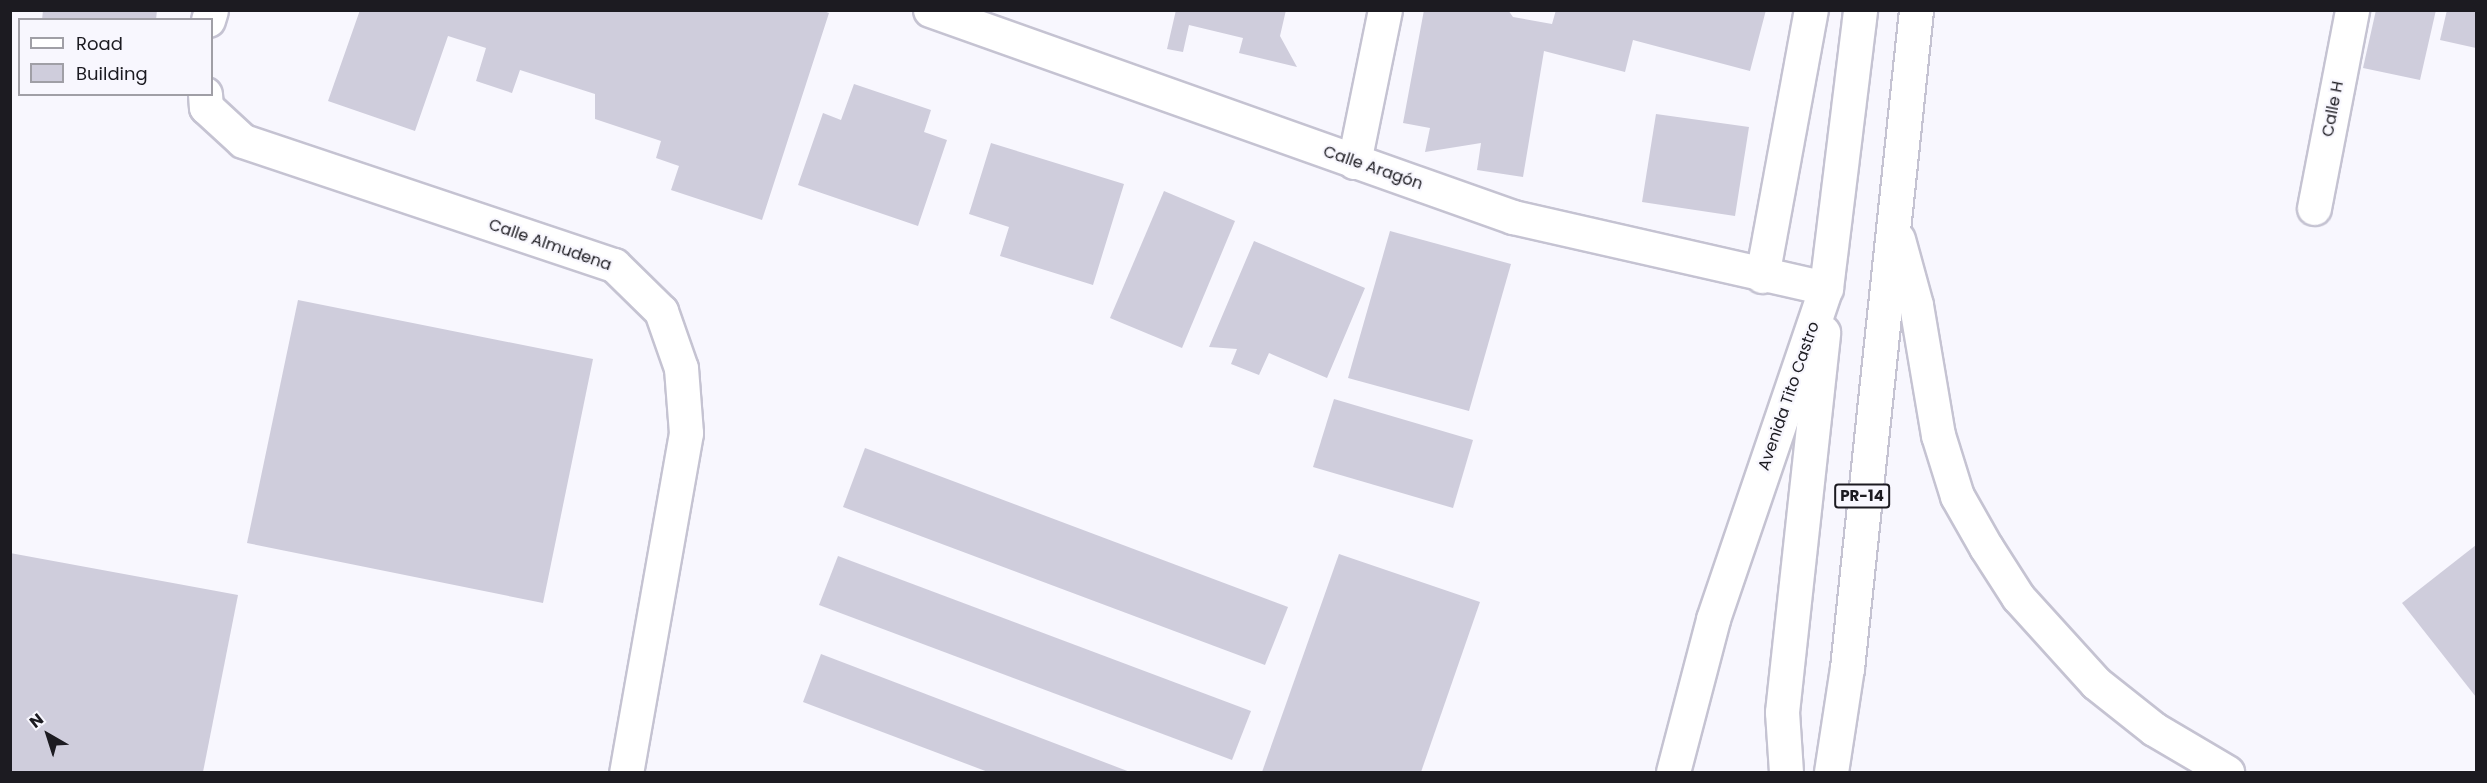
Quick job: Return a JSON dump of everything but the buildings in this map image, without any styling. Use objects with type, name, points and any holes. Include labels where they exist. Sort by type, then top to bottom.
[{"type":"main road","name":"Calle Aragón","points":[[930,10],[996,22],[1354,162],[1513,218],[1762,276],[1826,288]]},
{"type":"main road","points":[[1354,162],[1385,10]]},
{"type":"main road","points":[[1762,276],[1811,10]]},
{"type":"main road","name":"Avenida Tito Castro","points":[[1672,772],[1713,619],[1826,288],[1860,10]]},
{"type":"main road","name":"PR-14","points":[[1831,772],[1847,668],[1892,220],[1916,10]]},
{"type":"main road","name":"Calle H","points":[[2314,208],[2352,10]]},
{"type":"main road","name":"Calle Almudena","points":[[205,96],[206,107],[243,141],[614,265],[662,311],[681,368],[686,433],[626,772]]},
{"type":"main road","points":[[1892,220],[1916,304],[1938,435],[1957,496],[1986,547],[2018,597],[2096,683],[2154,729],[2228,772]]},
{"type":"main road","points":[[1786,772],[1782,712],[1800,582],[1826,288]]}]
